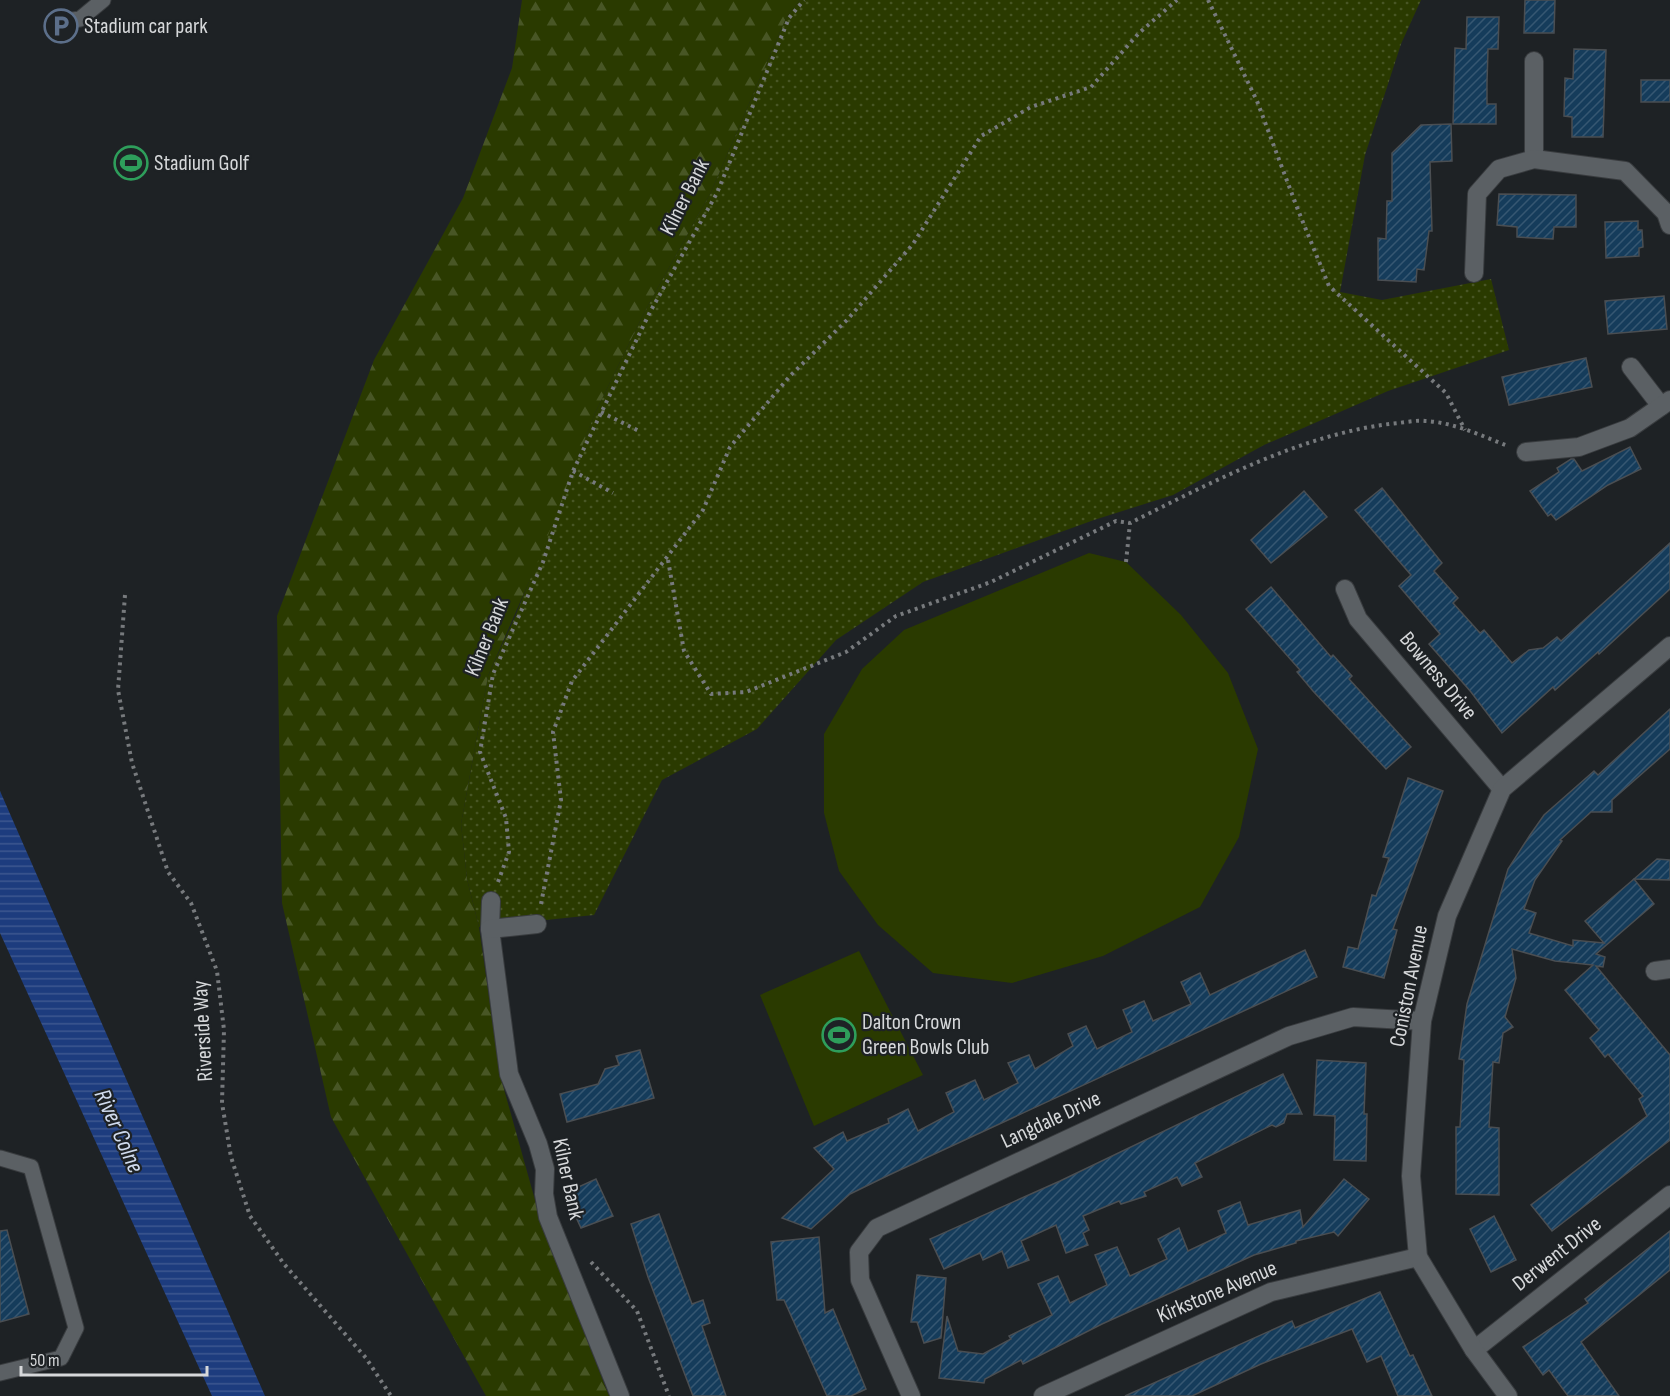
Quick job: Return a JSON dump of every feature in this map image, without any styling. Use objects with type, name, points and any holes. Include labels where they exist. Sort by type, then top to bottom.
[{"type":"street","points":[[1534,61],[1534,159]]},
{"type":"street","points":[[1474,273],[1477,194],[1498,169],[1534,159],[1625,171],[1666,213],[1670,225]]},
{"type":"street","points":[[1526,452],[1579,447],[1630,428],[1665,403],[1631,367]]},
{"type":"street","name":"Bowness Drive","points":[[1345,589],[1358,619],[1502,789]]},
{"type":"street","name":"Coniston Avenue","points":[[1508,1396],[1474,1350],[1418,1257],[1411,1176],[1422,1022],[1447,916],[1502,789],[1670,646]]},
{"type":"street","name":"Kilner Bank","points":[[491,901],[490,929],[509,1074],[538,1144],[545,1169],[544,1194],[548,1217],[620,1396]]},
{"type":"street","points":[[490,929],[537,924]]},
{"type":"street","name":"Langdale Drive","points":[[911,1396],[860,1280],[858,1252],[877,1228],[1289,1036],[1353,1017],[1422,1022]]},
{"type":"street","name":"Derwent Drive","points":[[1474,1350],[1670,1195]]},
{"type":"street","name":"Kirkstone Avenue","points":[[1043,1396],[1271,1292],[1418,1257]]},
{"type":"lane","points":[[72,20],[80,19],[104,0]]},
{"type":"lane","points":[[0,1158],[31,1167],[76,1328],[60,1358],[0,1373]]},
{"type":"path","name":"Kilner Bank","points":[[491,901],[509,852],[506,818],[480,752],[493,674],[543,562],[573,471],[650,312],[717,193],[789,18],[804,0]]},
{"type":"path","points":[[537,924],[561,800],[553,732],[572,681],[614,624],[668,559],[702,510],[730,447],[790,376],[848,320],[913,244],[981,136],[1030,107],[1091,87],[1139,33],[1177,0]]},
{"type":"path","points":[[1209,0],[1257,101],[1329,286],[1446,393],[1465,430]]},
{"type":"path","points":[[601,412],[641,432]]},
{"type":"path","points":[[668,559],[684,651],[711,694],[746,692],[846,652],[896,616],[991,582],[1116,521],[1130,523],[1207,484],[1319,440],[1375,425],[1425,420],[1465,430],[1526,452]]},
{"type":"path","points":[[573,471],[613,493]]},
{"type":"path","points":[[1126,562],[1130,523]]},
{"type":"path","name":"Riverside Way","points":[[125,595],[118,690],[132,763],[168,872],[191,903],[217,971],[224,1030],[222,1104],[231,1157],[250,1216],[284,1264],[366,1358],[391,1396]]},
{"type":"path","points":[[637,1311],[669,1396]]},
{"type":"green space","points":[[522,0],[800,0],[786,18],[711,192],[646,309],[595,413],[538,561],[488,676],[461,824],[467,879],[479,927],[500,1075],[542,1225],[609,1396],[486,1396],[331,1117],[282,903],[277,616],[374,360],[463,198],[512,68]]},
{"type":"green space","points":[[800,0],[1421,0],[1401,44],[1365,155],[1340,292],[1382,300],[1491,279],[1509,350],[1388,391],[1264,445],[1173,495],[1094,520],[923,582],[836,640],[757,729],[662,780],[594,915],[479,927],[467,879],[461,824],[488,676],[515,617],[595,413],[646,309],[711,192],[786,18]]},
{"type":"green space","points":[[1089,553],[1126,562],[1181,615],[1228,673],[1258,749],[1239,837],[1200,907],[1103,956],[1012,983],[933,973],[878,925],[839,871],[824,813],[824,734],[862,669],[904,630]]},
{"type":"green space","name":"Dalton Crown Green Bowls Club","points":[[859,951],[923,1075],[814,1126],[760,995]]},
{"type":"water","name":"River Colne","points":[[0,791],[265,1396],[212,1396],[0,933]]},
{"type":"building","points":[[1525,0],[1555,0],[1554,33],[1524,33]]},
{"type":"building","points":[[1467,17],[1499,17],[1498,49],[1488,49],[1487,83],[1487,104],[1496,104],[1496,124],[1453,124],[1455,48],[1466,49]]},
{"type":"building","points":[[1574,49],[1606,50],[1603,137],[1572,137],[1572,117],[1564,116],[1565,78],[1573,79]]},
{"type":"building","points":[[1641,80],[1670,80],[1670,102],[1641,102]]},
{"type":"building","points":[[1451,124],[1452,161],[1430,162],[1432,231],[1429,231],[1424,270],[1417,269],[1416,282],[1378,280],[1378,238],[1386,239],[1387,201],[1392,201],[1392,153],[1421,125]]},
{"type":"building","points":[[1499,194],[1576,195],[1576,227],[1554,227],[1553,239],[1517,237],[1517,227],[1497,225]]},
{"type":"building","points":[[1638,221],[1638,230],[1642,230],[1643,247],[1639,248],[1639,256],[1606,258],[1605,222]]},
{"type":"building","points":[[1664,296],[1667,329],[1608,334],[1605,301]]},
{"type":"building","points":[[1586,358],[1592,387],[1509,405],[1502,377]]},
{"type":"building","points":[[1630,447],[1641,469],[1608,485],[1556,520],[1551,514],[1548,516],[1530,491],[1559,472],[1557,468],[1571,459],[1574,459],[1582,471]]},
{"type":"building","points":[[1382,488],[1442,563],[1434,571],[1458,598],[1453,603],[1480,633],[1484,630],[1512,663],[1529,650],[1543,648],[1557,637],[1561,641],[1670,543],[1670,589],[1599,654],[1598,652],[1555,690],[1553,687],[1502,733],[1471,692],[1429,644],[1440,634],[1399,586],[1411,575],[1355,510]]},
{"type":"building","points":[[1304,491],[1327,517],[1271,563],[1251,540]]},
{"type":"building","points":[[1271,587],[1331,657],[1333,655],[1352,676],[1349,679],[1411,747],[1386,769],[1313,691],[1297,672],[1300,670],[1246,609]]},
{"type":"building","points":[[1670,709],[1670,749],[1612,800],[1612,812],[1591,812],[1560,840],[1562,841],[1535,880],[1524,909],[1536,913],[1529,933],[1573,946],[1573,940],[1604,943],[1585,921],[1634,879],[1654,904],[1596,954],[1605,957],[1603,967],[1596,966],[1670,1055],[1670,1140],[1552,1231],[1531,1205],[1647,1116],[1639,1099],[1643,1096],[1608,1054],[1605,1057],[1590,1038],[1599,1030],[1565,990],[1593,965],[1555,961],[1512,949],[1516,978],[1505,1017],[1513,1027],[1503,1033],[1499,1063],[1493,1062],[1489,1127],[1499,1128],[1499,1195],[1456,1194],[1456,1127],[1460,1127],[1464,1060],[1459,1059],[1467,1004],[1508,869],[1530,835],[1544,815],[1594,771],[1598,775]]},
{"type":"building","points":[[1408,778],[1443,791],[1393,929],[1397,930],[1384,978],[1343,967],[1348,947],[1358,949],[1372,895],[1376,896],[1389,858],[1383,857]]},
{"type":"building","points":[[1657,859],[1670,860],[1670,880],[1634,879]]},
{"type":"building","points":[[1305,950],[1317,977],[850,1194],[811,1229],[782,1218],[834,1169],[814,1148],[843,1132],[847,1141],[889,1123],[888,1119],[908,1109],[918,1131],[954,1112],[946,1093],[975,1080],[984,1100],[1018,1083],[1008,1063],[1029,1055],[1035,1069],[1073,1046],[1068,1034],[1086,1026],[1097,1049],[1132,1032],[1123,1010],[1144,1001],[1153,1021],[1191,1004],[1181,982],[1200,973],[1210,995]]},
{"type":"building","points":[[640,1050],[654,1098],[567,1122],[560,1094],[598,1084],[605,1069],[619,1065],[616,1056]]},
{"type":"building","points":[[1317,1060],[1366,1063],[1364,1114],[1367,1114],[1366,1161],[1334,1160],[1335,1116],[1314,1115]]},
{"type":"building","points":[[1283,1074],[1302,1114],[1287,1114],[1284,1123],[1276,1127],[1272,1125],[1195,1163],[1202,1177],[1182,1186],[1177,1177],[1144,1192],[1146,1196],[1121,1204],[1119,1201],[1083,1216],[1089,1230],[1083,1233],[1088,1245],[1066,1253],[1056,1225],[1021,1241],[1029,1260],[1008,1268],[1002,1251],[983,1260],[980,1253],[944,1269],[930,1239],[1060,1181]]},
{"type":"building","points":[[596,1179],[613,1216],[581,1228],[565,1193]]},
{"type":"building","points":[[1344,1179],[1369,1199],[1338,1236],[1334,1232],[1296,1241],[1296,1243],[1254,1255],[1102,1324],[1023,1364],[1021,1360],[985,1379],[984,1383],[939,1378],[947,1316],[958,1351],[983,1354],[1011,1339],[1009,1336],[1052,1315],[1038,1284],[1058,1276],[1070,1303],[1107,1285],[1095,1255],[1117,1247],[1130,1276],[1167,1259],[1158,1239],[1179,1228],[1188,1251],[1226,1233],[1218,1211],[1240,1202],[1248,1225],[1300,1210],[1303,1227]]},
{"type":"building","points":[[659,1214],[692,1304],[703,1300],[710,1323],[702,1326],[726,1396],[693,1396],[648,1277],[631,1224]]},
{"type":"building","points":[[1494,1216],[1516,1260],[1491,1272],[1470,1229]]},
{"type":"building","points":[[7,1230],[29,1314],[0,1322],[0,1231]]},
{"type":"building","points":[[1670,1231],[1670,1270],[1581,1342],[1619,1396],[1568,1396],[1549,1370],[1543,1375],[1523,1347],[1588,1303],[1585,1299]]},
{"type":"building","points":[[819,1237],[825,1313],[833,1309],[866,1389],[851,1396],[827,1396],[784,1300],[777,1300],[771,1242]]},
{"type":"building","points":[[917,1275],[946,1278],[941,1338],[924,1343],[917,1322],[911,1322]]},
{"type":"building","points":[[1380,1292],[1432,1396],[1398,1396],[1381,1356],[1367,1362],[1352,1329],[1261,1364],[1192,1396],[1125,1396],[1292,1321],[1295,1328]]},
{"type":"place","name":"Stadium car park","points":[[61,26]]},
{"type":"place","name":"Stadium Golf","points":[[131,163]]},
{"type":"place","name":"Dalton Crown Green Bowls Club","points":[[839,1035]]}]
